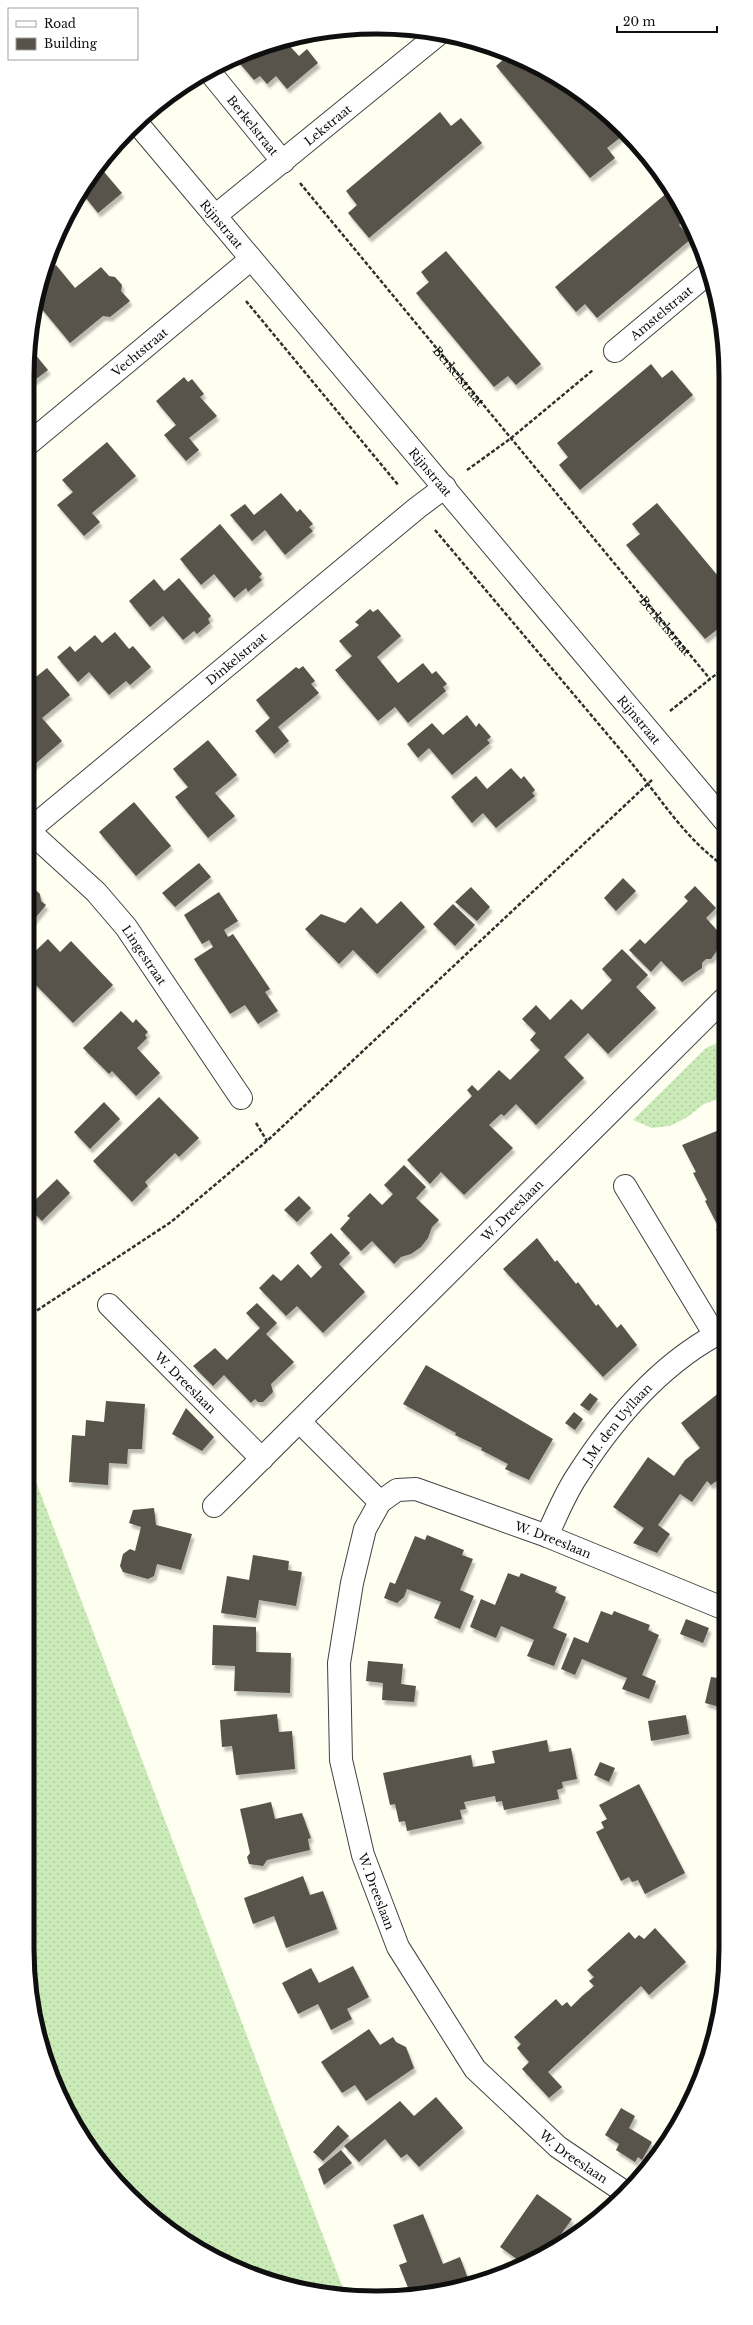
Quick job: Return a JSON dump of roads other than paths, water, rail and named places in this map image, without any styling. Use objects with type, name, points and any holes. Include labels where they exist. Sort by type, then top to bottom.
[{"type":"street","name":"Lekstraat","points":[[215,216],[433,39]]},
{"type":"street","name":"Berkelstraat","points":[[212,76],[282,162]]},
{"type":"street","name":"Rijnstraat","points":[[141,128],[444,487],[646,730],[719,814]]},
{"type":"street","name":"Vechtstraat","points":[[34,439],[251,259]]},
{"type":"street","name":"Amstelstraat","points":[[615,351],[704,277]]},
{"type":"street","name":"Dinkelstraat","points":[[34,824],[444,487]]},
{"type":"street","name":"Lingestraat","points":[[34,835],[96,892],[126,927],[241,1098]]},
{"type":"street","name":"W. Dreeslaan","points":[[214,1506],[719,1004]]},
{"type":"street","name":"J.M. den Uyllaan","points":[[625,1186],[719,1330]]},
{"type":"street","name":"W. Dreeslaan","points":[[109,1305],[262,1459]]},
{"type":"street","name":"J.M. den Uyllaan","points":[[547,1536],[576,1477],[635,1398],[682,1357],[719,1333]]},
{"type":"street","points":[[300,1422],[380,1502]]},
{"type":"street","name":"W. Dreeslaan","points":[[621,2189],[558,2147],[475,2069],[398,1947],[363,1855],[342,1760],[340,1662],[352,1583],[365,1528],[380,1502],[397,1490],[416,1489],[547,1536],[719,1606]]}]
